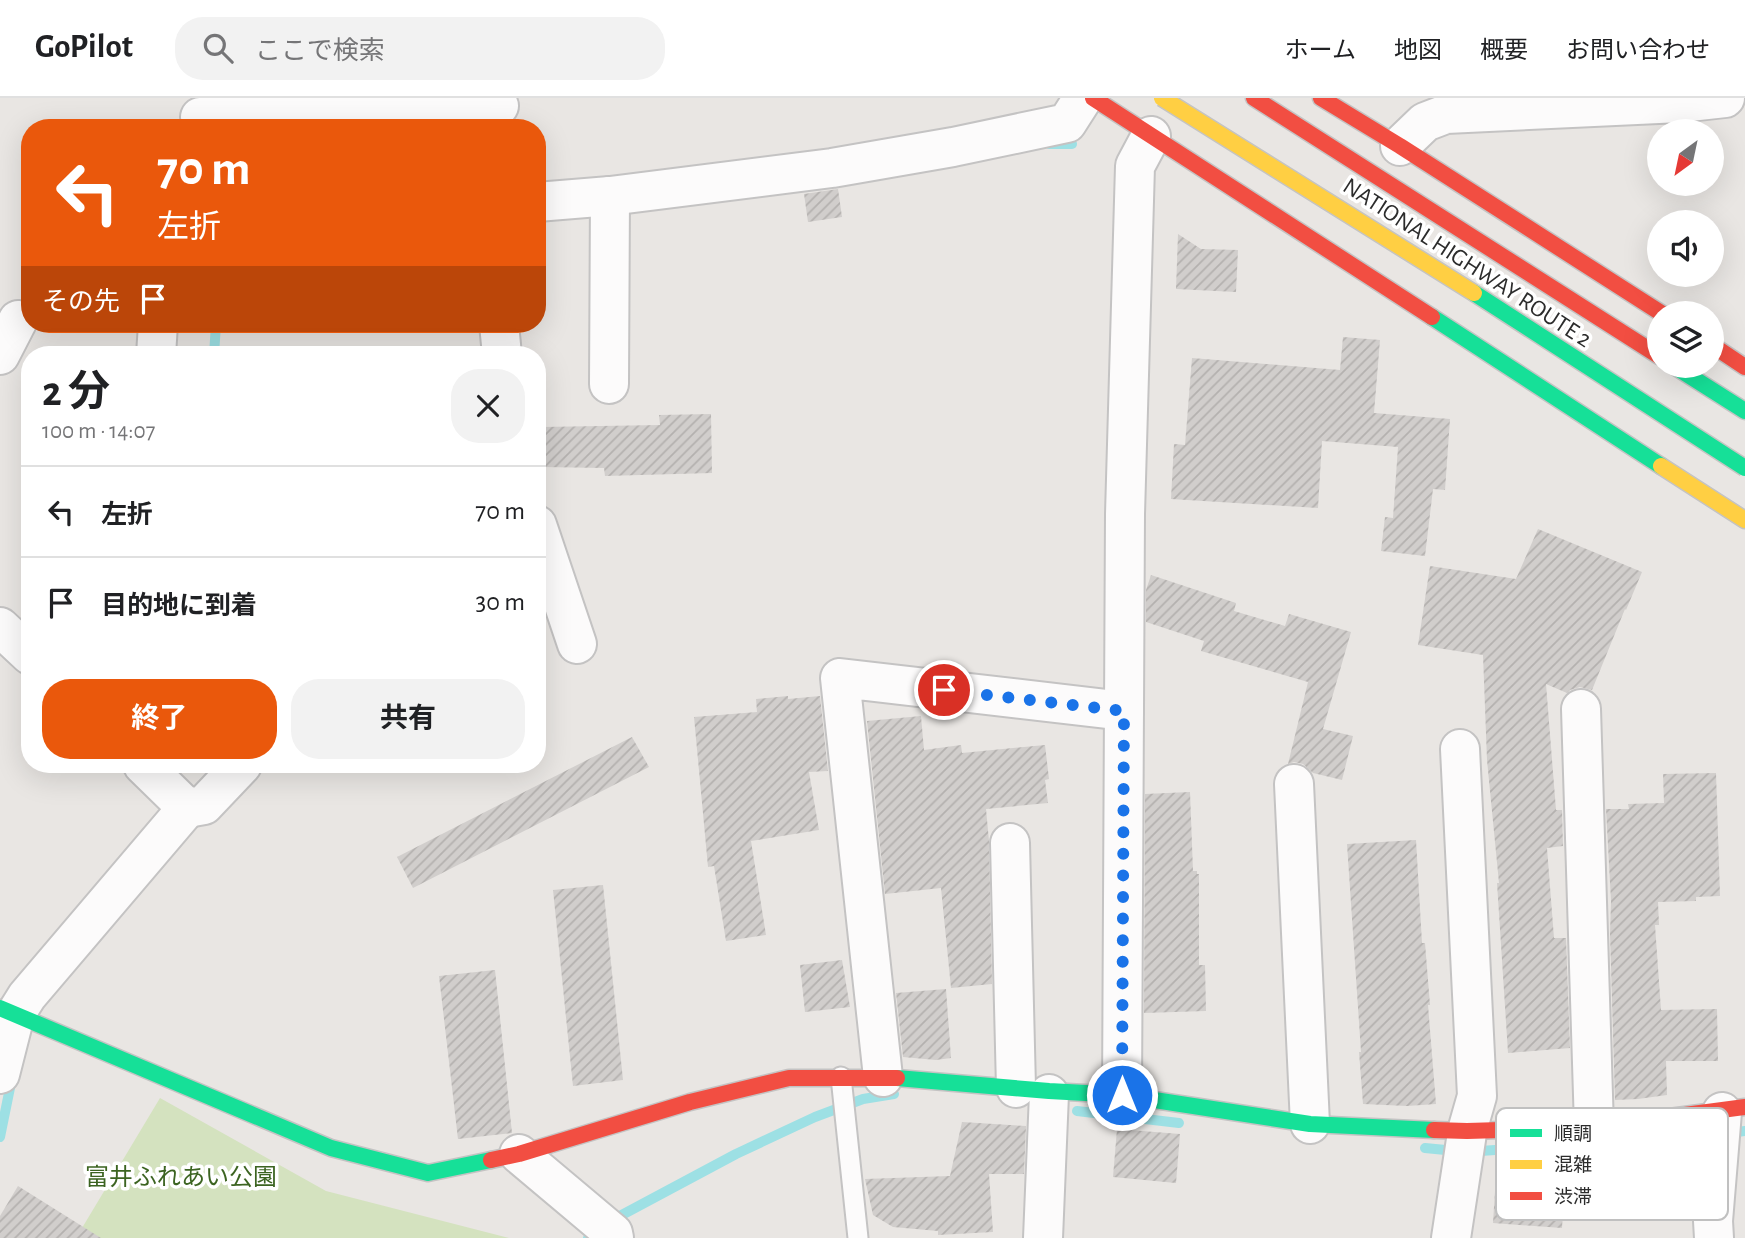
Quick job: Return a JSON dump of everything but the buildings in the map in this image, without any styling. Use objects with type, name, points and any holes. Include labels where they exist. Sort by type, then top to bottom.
[{"type":"main road","points":[[1093,98],[1151,136],[1208,157],[1745,520]]},
{"type":"main road","name":"NATIONAL HIGHWAY ROUTE 2","points":[[1162,98],[1418,257],[1745,468]]},
{"type":"main road","name":"NATIONAL HIGHWAY ROUTE 2","points":[[1254,98],[1647,348]]},
{"type":"main road","points":[[1321,98],[1647,304]]},
{"type":"main road","points":[[1208,157],[1238,110]]},
{"type":"main road","points":[[1724,353],[1745,367]]},
{"type":"main road","points":[[1693,378],[1745,411]]},
{"type":"main road","points":[[19,1016],[331,1148],[428,1173],[519,1154],[690,1102],[789,1078],[883,1077],[1038,1091],[1122,1095],[1310,1124],[1467,1132],[1496,1131]]},
{"type":"street","points":[[546,201],[610,196],[832,168],[953,147],[1067,123],[1083,98]]},
{"type":"street","points":[[1400,146],[1425,122],[1446,114],[1681,103],[1725,98]]},
{"type":"street","points":[[201,114],[499,110]]},
{"type":"street","points":[[1122,1095],[1125,514],[1135,166],[1151,136]]},
{"type":"street","points":[[609,384],[610,196]]},
{"type":"street","points":[[0,355],[16,312]]},
{"type":"street","points":[[546,552],[577,644]]},
{"type":"street","points":[[0,627],[21,647]]},
{"type":"street","points":[[883,1077],[840,678],[1124,711]]},
{"type":"street","points":[[1581,709],[1593,1108]]},
{"type":"street","points":[[1451,1238],[1467,1132],[1477,1096],[1460,749]]},
{"type":"street","points":[[151,773],[187,808]]},
{"type":"street","points":[[0,1074],[27,996],[187,808],[204,805],[234,773]]},
{"type":"street","points":[[1294,784],[1310,1124]]},
{"type":"street","points":[[1010,843],[1038,1091],[1048,1131],[1043,1238]]},
{"type":"street","points":[[519,1154],[608,1230]]},
{"type":"street","points":[[1713,1220],[1714,1238]]},
{"type":"lane","points":[[841,1079],[858,1238]]},
{"type":"green space","name":"富井ふれあい公園","points":[[160,1098],[326,1191],[509,1238],[76,1238]]},
{"type":"waterway","points":[[1049,144],[1072,144]]},
{"type":"waterway","points":[[215,333],[215,346]]},
{"type":"waterway","points":[[0,1137],[12,1078]]},
{"type":"waterway","points":[[588,1238],[618,1217],[736,1154],[815,1117],[863,1099],[894,1094]]},
{"type":"waterway","points":[[1077,1111],[1179,1123]]},
{"type":"waterway","points":[[1728,1133],[1745,1131]]},
{"type":"waterway","points":[[1425,1148],[1466,1152],[1496,1150]]},
{"type":"traffic: fast","points":[[1474,293],[1745,468]]},
{"type":"traffic: fast","points":[[1432,317],[1661,466]]},
{"type":"traffic: fast","points":[[1693,378],[1745,411]]},
{"type":"traffic: fast","points":[[0,1008],[331,1148],[428,1173],[491,1160]]},
{"type":"traffic: fast","points":[[897,1078],[1122,1095],[1310,1124],[1434,1130]]},
{"type":"traffic: slow","points":[[1162,98],[1474,293]]},
{"type":"traffic: slow","points":[[1661,466],[1745,520]]},
{"type":"traffic: jam","points":[[1093,98],[1432,317]]},
{"type":"traffic: jam","points":[[1254,98],[1647,348]]},
{"type":"traffic: jam","points":[[1321,98],[1647,304]]},
{"type":"traffic: jam","points":[[1724,353],[1745,367]]},
{"type":"traffic: jam","points":[[491,1160],[690,1102],[789,1078],[897,1078]]},
{"type":"traffic: jam","points":[[1728,1109],[1745,1107]]},
{"type":"traffic: jam","points":[[1434,1130],[1496,1130]]},
{"type":"route","points":[[944,690],[1124,711],[1122,1095]]}]
